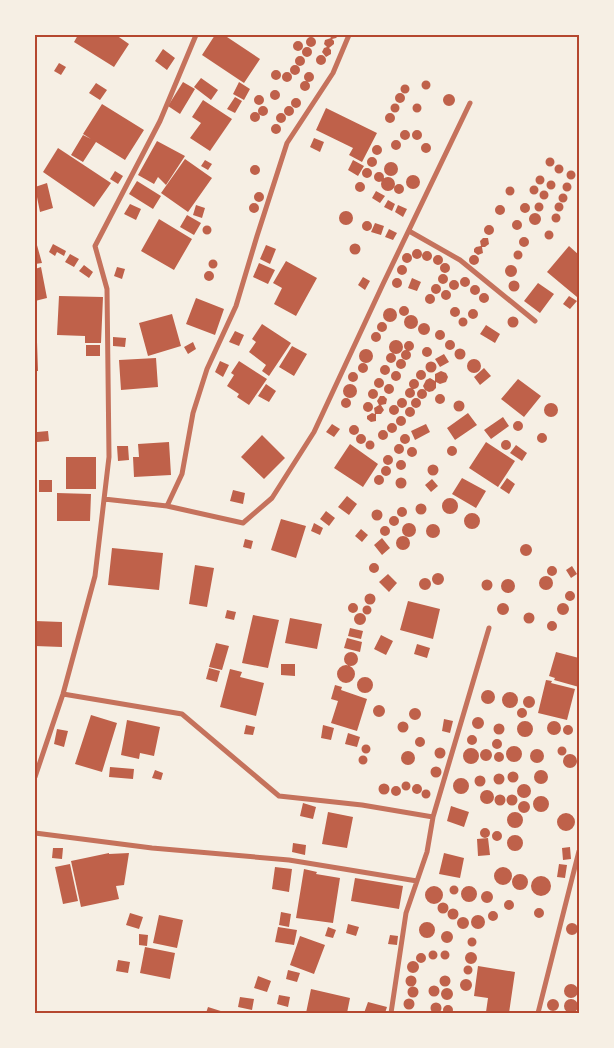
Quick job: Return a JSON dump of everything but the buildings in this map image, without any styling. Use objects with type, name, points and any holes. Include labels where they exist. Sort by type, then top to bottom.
[{"type":"street","points":[[35,777],[63,694],[94,576],[109,457],[107,289],[94,246],[160,121],[196,35]]},
{"type":"street","points":[[167,506],[182,474],[194,413],[207,369],[236,306],[256,236],[287,143],[333,72],[349,35]]},
{"type":"street","points":[[104,499],[167,506],[243,523],[272,498],[314,432],[470,103]]},
{"type":"street","points":[[409,231],[460,260],[535,321]]},
{"type":"street","points":[[391,1013],[406,913],[427,852],[433,817],[489,628]]},
{"type":"street","points":[[63,694],[182,714],[278,796],[362,804],[433,817]]},
{"type":"street","points":[[35,833],[152,848],[289,860],[417,881]]},
{"type":"street","points":[[538,1013],[579,851]]}]
